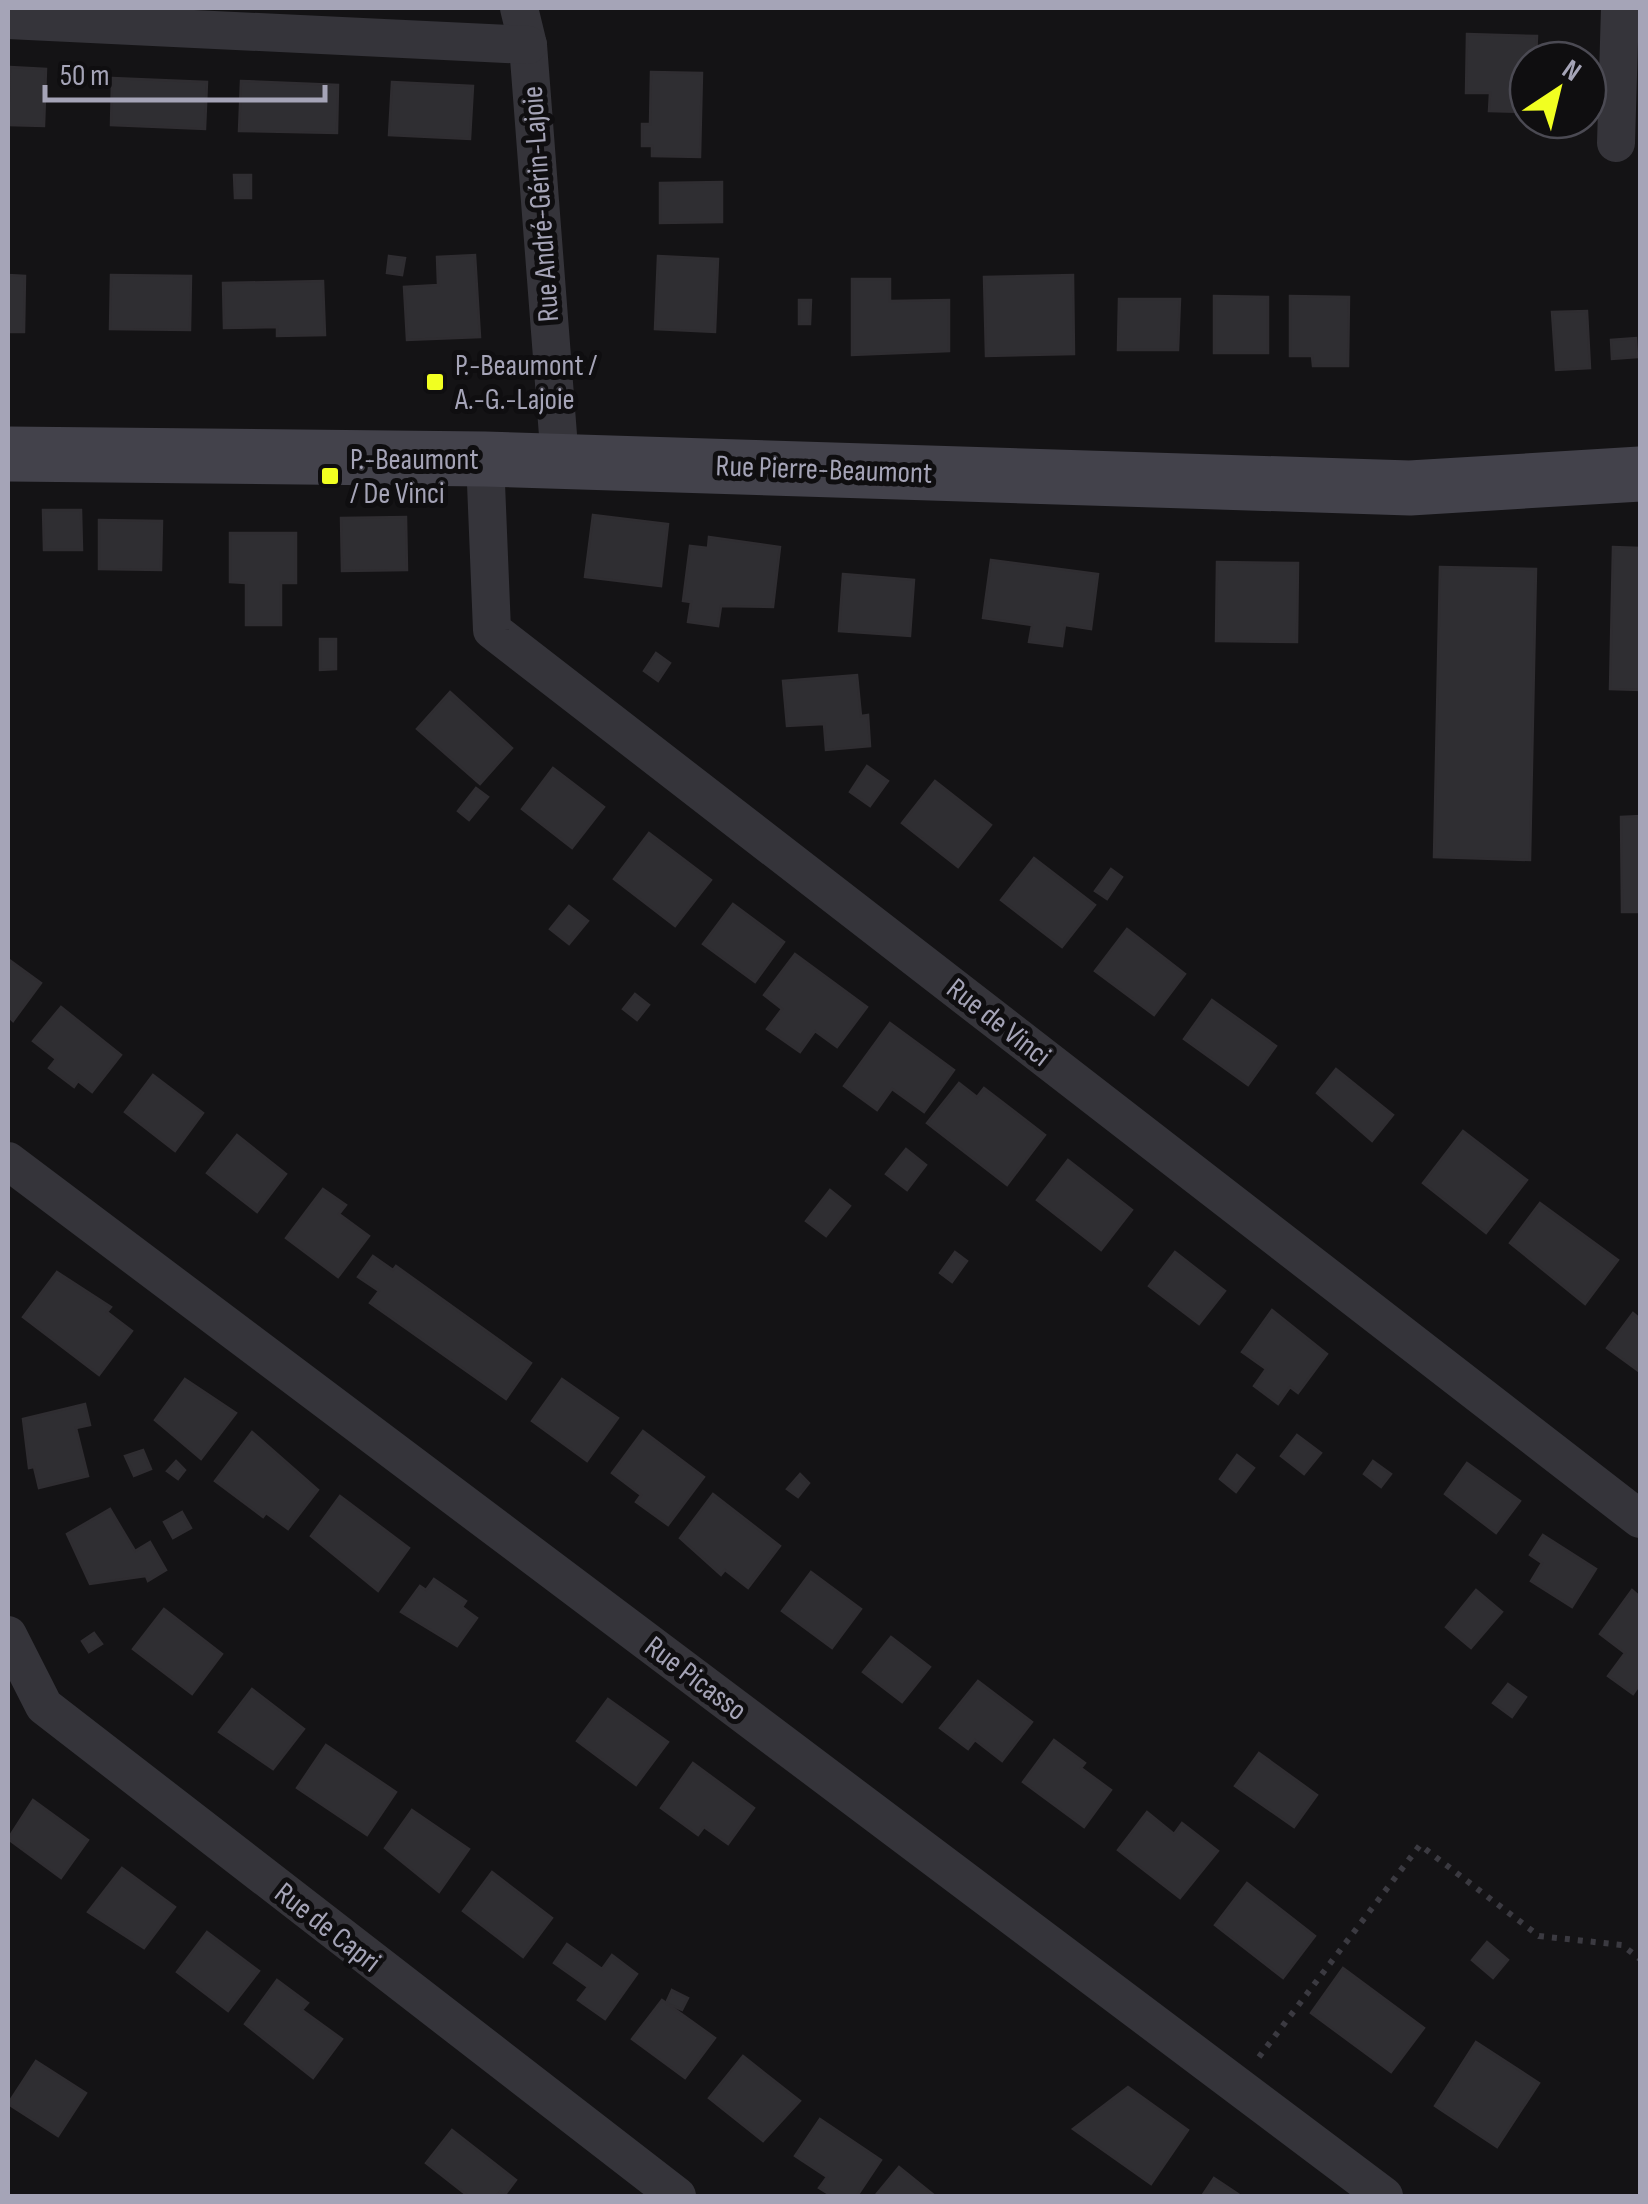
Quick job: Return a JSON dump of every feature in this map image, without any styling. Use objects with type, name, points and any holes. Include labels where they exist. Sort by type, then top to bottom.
[{"type":"main road","name":"Rue Pierre-Beaumont","points":[[8,454],[485,459],[1410,488],[1640,474]]},
{"type":"street","name":"Rue André-Gérin-Lajoie","points":[[519,8],[528,45],[560,461]]},
{"type":"street","points":[[1616,143],[1620,8]]},
{"type":"street","points":[[8,20],[528,45]]},
{"type":"street","name":"Rue de Vinci","points":[[485,459],[492,630],[1640,1519]]},
{"type":"street","name":"Rue Picasso","points":[[14,1177],[1384,2196]]},
{"type":"street","name":"Rue de Capri","points":[[8,1635],[44,1706],[677,2196]]},
{"type":"path","points":[[1260,2056],[1420,1845],[1539,1936],[1622,1945],[1640,1959]]},
{"type":"building","points":[[1467,34],[1537,36],[1537,40],[1508,40],[1508,111],[1489,111],[1490,93],[1466,93]]},
{"type":"building","points":[[10,67],[46,69],[44,126],[8,125]]},
{"type":"building","points":[[651,72],[702,73],[700,157],[652,156],[652,146],[642,146],[642,124],[650,124]]},
{"type":"building","points":[[112,78],[207,82],[205,129],[111,125]]},
{"type":"building","points":[[241,81],[338,85],[337,133],[239,131]]},
{"type":"building","points":[[392,82],[473,86],[470,139],[389,135]]},
{"type":"building","points":[[234,175],[251,175],[251,198],[235,198]]},
{"type":"building","points":[[722,182],[722,222],[660,223],[660,183]]},
{"type":"building","points":[[475,255],[480,337],[407,340],[404,287],[438,285],[437,257]]},
{"type":"building","points":[[389,256],[405,258],[402,275],[387,273]]},
{"type":"building","points":[[658,256],[718,259],[715,332],[655,329]]},
{"type":"building","points":[[8,275],[25,276],[24,332],[8,332]]},
{"type":"building","points":[[111,275],[191,276],[190,330],[110,329]]},
{"type":"building","points":[[1073,275],[1074,354],[986,356],[984,277]]},
{"type":"building","points":[[852,279],[890,279],[890,301],[949,300],[949,351],[852,355]]},
{"type":"building","points":[[323,281],[325,335],[277,336],[277,327],[224,328],[223,283]]},
{"type":"building","points":[[1214,296],[1268,297],[1268,353],[1214,353]]},
{"type":"building","points":[[1290,296],[1349,297],[1348,366],[1313,366],[1312,356],[1290,356]]},
{"type":"building","points":[[1119,299],[1180,299],[1178,350],[1118,350]]},
{"type":"building","points":[[799,300],[811,300],[810,324],[799,324]]},
{"type":"building","points":[[1587,311],[1590,368],[1556,370],[1552,312]]},
{"type":"building","points":[[1636,338],[1637,357],[1612,359],[1611,340]]},
{"type":"building","points":[[43,510],[81,510],[82,550],[44,550]]},
{"type":"building","points":[[593,515],[668,524],[661,586],[585,577]]},
{"type":"building","points":[[406,517],[407,570],[342,571],[341,518]]},
{"type":"building","points":[[99,520],[162,521],[161,570],[99,569]]},
{"type":"building","points":[[230,533],[296,533],[296,583],[281,583],[281,625],[246,625],[246,583],[230,582]]},
{"type":"building","points":[[709,537],[780,547],[773,607],[721,606],[718,626],[688,622],[691,602],[683,601],[690,546],[708,548]]},
{"type":"building","points":[[1613,547],[1640,548],[1640,690],[1610,689]]},
{"type":"building","points":[[991,560],[1098,574],[1091,629],[1065,625],[1062,646],[1029,642],[1032,625],[983,618]]},
{"type":"building","points":[[1217,562],[1298,563],[1297,642],[1216,641]]},
{"type":"building","points":[[1440,567],[1536,569],[1530,860],[1434,857]]},
{"type":"building","points":[[843,574],[914,580],[910,636],[839,631]]},
{"type":"building","points":[[320,639],[336,639],[336,669],[320,670]]},
{"type":"building","points":[[656,653],[670,663],[658,681],[644,671]]},
{"type":"building","points":[[857,675],[861,716],[868,715],[870,746],[826,750],[824,724],[787,726],[783,681]]},
{"type":"building","points":[[450,692],[512,748],[480,784],[417,729]]},
{"type":"building","points":[[867,766],[888,781],[870,806],[850,792]]},
{"type":"building","points":[[553,768],[604,807],[572,848],[522,809]]},
{"type":"building","points":[[935,781],[991,825],[958,867],[902,823]]},
{"type":"building","points":[[476,788],[488,797],[469,820],[458,811]]},
{"type":"building","points":[[1640,816],[1640,912],[1622,912],[1621,817]]},
{"type":"building","points":[[649,833],[711,880],[675,926],[614,879]]},
{"type":"building","points":[[1034,858],[1095,905],[1062,947],[1001,900]]},
{"type":"building","points":[[1111,869],[1122,877],[1107,899],[1095,891]]},
{"type":"building","points":[[733,904],[784,942],[755,982],[703,944]]},
{"type":"building","points":[[569,906],[588,921],[569,944],[550,929]]},
{"type":"building","points":[[1127,929],[1185,974],[1154,1015],[1095,971]]},
{"type":"building","points":[[795,954],[867,1007],[837,1047],[815,1031],[800,1052],[767,1029],[782,1009],[764,995]]},
{"type":"building","points":[[8,959],[41,983],[13,1021],[8,1016]]},
{"type":"building","points":[[635,994],[649,1005],[637,1020],[623,1009]]},
{"type":"building","points":[[1212,1000],[1276,1046],[1248,1085],[1184,1039]]},
{"type":"building","points":[[61,1007],[121,1055],[92,1092],[78,1081],[74,1087],[49,1068],[56,1059],[33,1041]]},
{"type":"building","points":[[890,1023],[954,1070],[924,1112],[892,1089],[877,1110],[844,1086]]},
{"type":"building","points":[[1336,1069],[1393,1115],[1372,1141],[1317,1093]]},
{"type":"building","points":[[153,1075],[203,1113],[175,1151],[125,1112]]},
{"type":"building","points":[[959,1083],[977,1097],[984,1088],[1045,1135],[1007,1185],[927,1123]]},
{"type":"building","points":[[1463,1131],[1527,1180],[1486,1233],[1423,1183]]},
{"type":"building","points":[[237,1135],[286,1174],[257,1212],[207,1173]]},
{"type":"building","points":[[906,1149],[926,1165],[907,1190],[886,1174]]},
{"type":"building","points":[[1068,1160],[1132,1210],[1101,1250],[1037,1200]]},
{"type":"building","points":[[323,1189],[346,1205],[339,1214],[369,1236],[338,1277],[286,1238]]},
{"type":"building","points":[[830,1190],[850,1206],[826,1236],[806,1221]]},
{"type":"building","points":[[1540,1203],[1618,1260],[1585,1304],[1510,1243]]},
{"type":"building","points":[[955,1252],[967,1261],[952,1282],[940,1273]]},
{"type":"building","points":[[1175,1252],[1225,1291],[1199,1324],[1149,1286]]},
{"type":"building","points":[[373,1256],[393,1270],[396,1266],[531,1363],[506,1399],[370,1303],[379,1291],[358,1277]]},
{"type":"building","points":[[57,1272],[111,1307],[107,1312],[132,1331],[99,1375],[23,1317]]},
{"type":"building","points":[[1272,1310],[1327,1354],[1298,1393],[1290,1387],[1278,1404],[1254,1386],[1266,1369],[1242,1352]]},
{"type":"building","points":[[1633,1313],[1640,1319],[1640,1372],[1607,1348]]},
{"type":"building","points":[[185,1379],[236,1413],[201,1459],[155,1420]]},
{"type":"building","points":[[562,1379],[618,1418],[587,1461],[532,1421]]},
{"type":"building","points":[[85,1404],[90,1425],[76,1428],[88,1476],[39,1488],[34,1467],[29,1468],[23,1419]]},
{"type":"building","points":[[643,1431],[704,1477],[668,1525],[636,1502],[641,1495],[612,1473]]},
{"type":"building","points":[[252,1432],[318,1490],[288,1529],[266,1513],[263,1517],[215,1481]]},
{"type":"building","points":[[1297,1435],[1321,1453],[1304,1474],[1281,1456]]},
{"type":"building","points":[[143,1450],[151,1469],[134,1476],[125,1456]]},
{"type":"building","points":[[1237,1455],[1254,1468],[1236,1492],[1220,1479]]},
{"type":"building","points":[[176,1461],[185,1470],[178,1479],[167,1471]]},
{"type":"building","points":[[1373,1461],[1391,1474],[1381,1487],[1364,1474]]},
{"type":"building","points":[[1467,1463],[1520,1501],[1496,1533],[1445,1494]]},
{"type":"building","points":[[800,1474],[809,1483],[798,1497],[787,1489]]},
{"type":"building","points":[[713,1494],[780,1546],[748,1588],[725,1570],[721,1575],[680,1538]]},
{"type":"building","points":[[340,1496],[409,1548],[378,1591],[311,1536]]},
{"type":"building","points":[[110,1509],[135,1551],[150,1542],[166,1570],[148,1581],[146,1576],[90,1584],[67,1534]]},
{"type":"building","points":[[182,1512],[191,1528],[173,1538],[164,1522]]},
{"type":"building","points":[[1543,1535],[1596,1569],[1572,1607],[1531,1581],[1542,1563],[1530,1555]]},
{"type":"building","points":[[811,1572],[861,1609],[832,1648],[782,1611]]},
{"type":"building","points":[[434,1579],[466,1601],[462,1607],[477,1618],[457,1646],[401,1612],[420,1586],[426,1590]]},
{"type":"building","points":[[1476,1590],[1502,1612],[1471,1648],[1446,1627]]},
{"type":"building","points":[[1632,1590],[1640,1597],[1640,1684],[1633,1694],[1608,1676],[1625,1653],[1600,1634]]},
{"type":"building","points":[[164,1609],[222,1654],[192,1694],[133,1649]]},
{"type":"building","points":[[94,1633],[102,1644],[89,1652],[82,1641]]},
{"type":"building","points":[[891,1637],[930,1667],[902,1702],[863,1672]]},
{"type":"building","points":[[978,1681],[1032,1722],[1002,1761],[975,1740],[968,1749],[940,1728]]},
{"type":"building","points":[[1508,1684],[1526,1697],[1512,1717],[1493,1703]]},
{"type":"building","points":[[252,1689],[304,1729],[273,1769],[219,1732]]},
{"type":"building","points":[[608,1699],[668,1742],[636,1785],[577,1741]]},
{"type":"building","points":[[1054,1740],[1085,1763],[1081,1768],[1111,1790],[1084,1827],[1023,1782]]},
{"type":"building","points":[[326,1745],[396,1792],[367,1835],[297,1788]]},
{"type":"building","points":[[1259,1753],[1317,1795],[1294,1827],[1235,1786]]},
{"type":"building","points":[[693,1763],[754,1808],[728,1844],[704,1827],[698,1835],[661,1808]]},
{"type":"building","points":[[33,1800],[88,1840],[61,1878],[8,1839]]},
{"type":"building","points":[[412,1810],[469,1849],[439,1892],[385,1848]]},
{"type":"building","points":[[1147,1812],[1174,1834],[1182,1823],[1218,1851],[1180,1898],[1118,1850]]},
{"type":"building","points":[[122,1868],[175,1907],[144,1948],[88,1912]]},
{"type":"building","points":[[492,1872],[552,1918],[523,1957],[463,1911]]},
{"type":"building","points":[[1247,1883],[1315,1936],[1283,1978],[1215,1925]]},
{"type":"building","points":[[207,1932],[259,1971],[228,2011],[177,1972]]},
{"type":"building","points":[[1487,1942],[1508,1960],[1493,1978],[1472,1960]]},
{"type":"building","points":[[567,1944],[602,1969],[612,1955],[637,1974],[605,2019],[578,2000],[588,1987],[554,1963]]},
{"type":"building","points":[[1343,1968],[1424,2028],[1391,2072],[1311,2013]]},
{"type":"building","points":[[277,1980],[308,2003],[302,2010],[342,2039],[313,2078],[245,2024]]},
{"type":"building","points":[[672,1990],[688,1998],[682,2010],[666,2003]]},
{"type":"building","points":[[662,2000],[715,2038],[685,2078],[632,2039]]},
{"type":"building","points":[[1476,2042],[1539,2083],[1497,2147],[1435,2106]]},
{"type":"building","points":[[743,2056],[800,2101],[763,2141],[709,2098]]},
{"type":"building","points":[[36,2061],[86,2093],[58,2136],[8,2104]]},
{"type":"building","points":[[1128,2087],[1188,2130],[1151,2184],[1073,2129]]},
{"type":"building","points":[[820,2119],[881,2160],[857,2196],[832,2196],[819,2188],[827,2177],[795,2156]]},
{"type":"building","points":[[452,2130],[516,2180],[504,2196],[500,2192],[496,2196],[468,2196],[426,2163]]},
{"type":"building","points":[[899,2167],[935,2196],[875,2196]]},
{"type":"building","points":[[1214,2178],[1241,2196],[1202,2196]]},
{"type":"place","name":"P.-Beaumont / A.-G.-Lajoie","points":[[435,382]]},
{"type":"place","name":"P.-Beaumont / De Vinci","points":[[330,476]]}]
